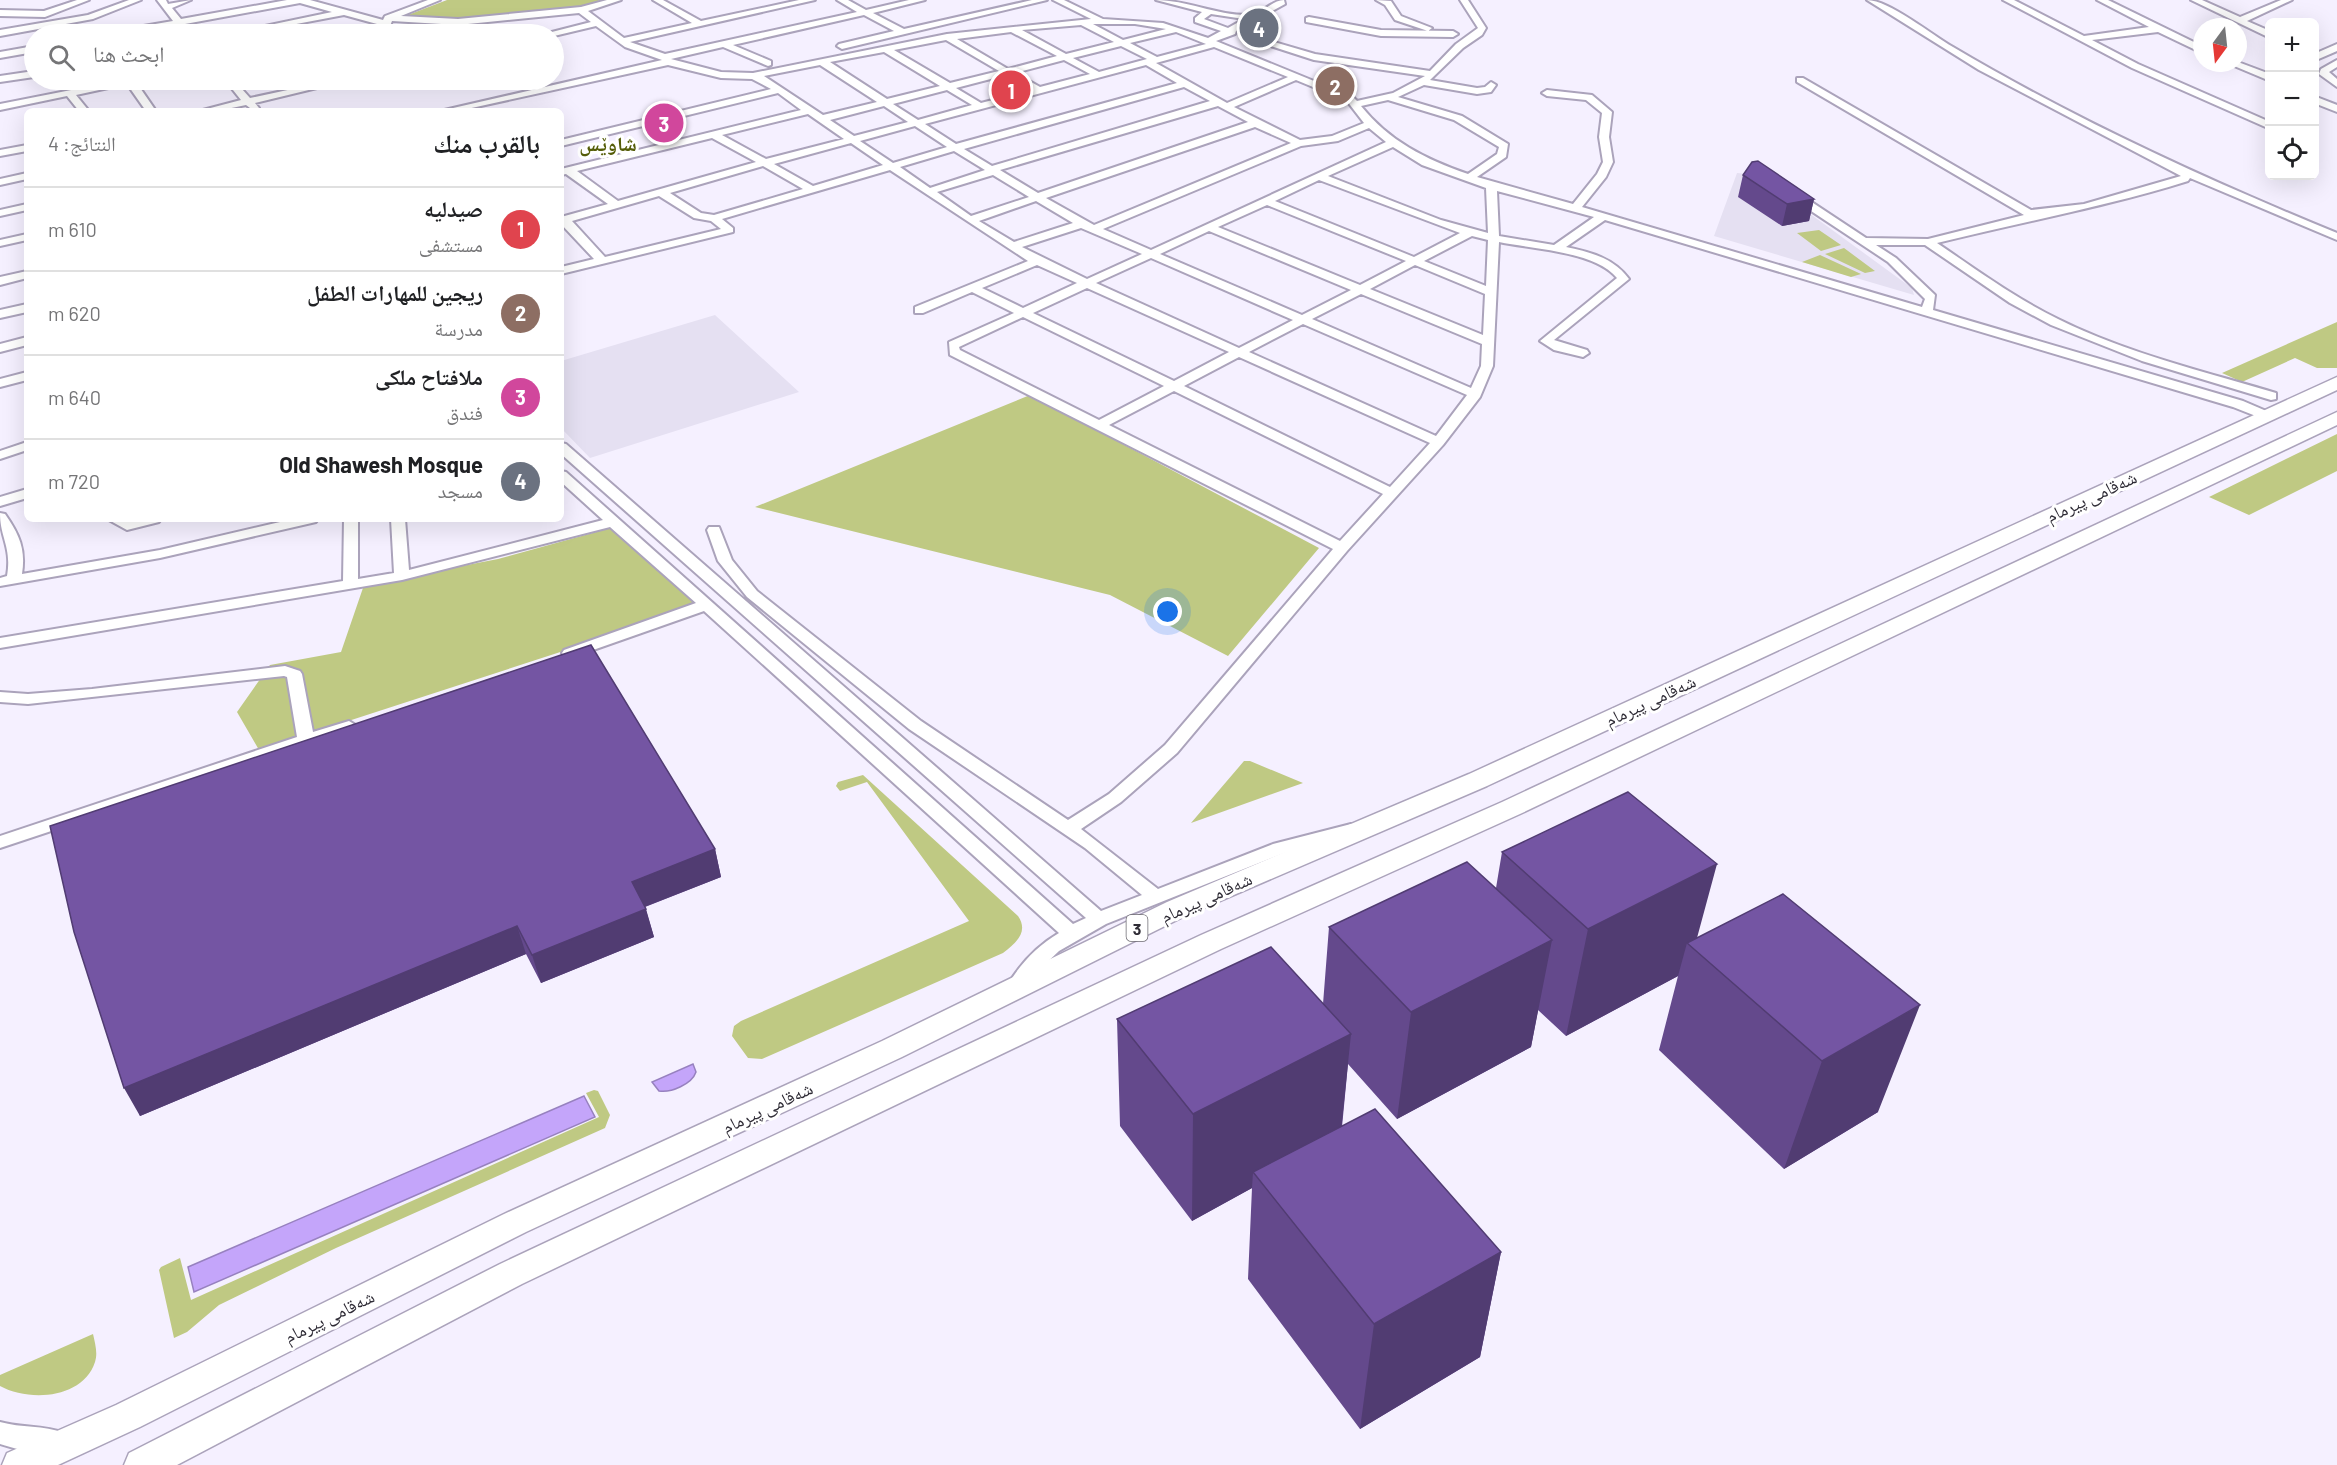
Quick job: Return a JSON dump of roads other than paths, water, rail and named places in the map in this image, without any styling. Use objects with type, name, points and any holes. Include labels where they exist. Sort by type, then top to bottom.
[{"type":"highway","name":"شەقامی پیرمام","points":[[20,1465],[515,1223],[779,1102],[1176,909],[1478,780],[2269,406],[2337,383]]},
{"type":"highway","name":"شەقامی پیرمام","points":[[142,1465],[521,1269],[1210,942],[1511,808],[2337,418]]},
{"type":"street","points":[[22,4],[0,13],[45,14],[85,0]]},
{"type":"street","points":[[51,24],[90,17],[137,0]]},
{"type":"street","points":[[178,23],[164,3],[188,0]]},
{"type":"street","points":[[172,24],[300,0],[388,21],[458,22],[580,10],[616,0]]},
{"type":"street","points":[[403,0],[422,5]]},
{"type":"street","points":[[379,24],[436,0]]},
{"type":"street","points":[[656,0],[662,0]]},
{"type":"street","points":[[656,0],[700,25]]},
{"type":"street","points":[[623,41],[811,0]]},
{"type":"street","points":[[841,0],[920,42]]},
{"type":"street","points":[[564,83],[921,0]]},
{"type":"street","points":[[721,75],[1043,0]]},
{"type":"street","points":[[1057,0],[1102,21]]},
{"type":"street","points":[[1152,23],[1165,12],[1166,7],[1161,0]]},
{"type":"street","points":[[1161,0],[1255,18]]},
{"type":"street","points":[[564,219],[764,163],[1211,44],[1282,2],[1273,0]]},
{"type":"street","points":[[1380,0],[1388,3],[1398,18],[1410,24],[1469,38]]},
{"type":"street","points":[[1355,104],[1390,98],[1423,82],[1433,74],[1447,56],[1479,33],[1482,28],[1464,0]]},
{"type":"street","points":[[1871,0],[2009,83],[2241,197],[2332,235]]},
{"type":"street","points":[[1887,0],[1952,41],[2060,100],[2162,150],[2337,226]]},
{"type":"street","points":[[2007,0],[2145,71],[2265,124]]},
{"type":"street","points":[[2101,0],[2193,46]]},
{"type":"street","points":[[2195,0],[2233,18]]},
{"type":"street","points":[[2246,18],[2288,0]]},
{"type":"street","points":[[580,10],[623,41],[667,59],[721,75],[753,76],[947,37],[1102,21],[1152,23],[1177,29],[1211,44],[1299,68],[1433,74]]},
{"type":"street","points":[[1209,11],[1198,20],[1232,32]]},
{"type":"street","points":[[283,24],[344,12]]},
{"type":"street","points":[[1309,20],[1381,33],[1453,34]]},
{"type":"street","points":[[1083,22],[1256,123],[1299,143]]},
{"type":"street","points":[[564,30],[596,23]]},
{"type":"street","points":[[2247,25],[2265,33]]},
{"type":"street","points":[[0,33],[24,29]]},
{"type":"street","points":[[1013,29],[1098,75]]},
{"type":"street","points":[[821,119],[1177,29]]},
{"type":"street","points":[[2080,39],[2157,29]]},
{"type":"street","points":[[947,37],[1038,90]]},
{"type":"street","points":[[1257,40],[1327,88],[1355,104],[1371,124],[1426,163],[1491,186],[1575,208],[2227,401],[2269,406]]},
{"type":"street","points":[[726,45],[768,63]]},
{"type":"street","points":[[2319,55],[2337,47]]},
{"type":"street","points":[[885,48],[978,105]]},
{"type":"street","points":[[0,56],[24,51]]},
{"type":"street","points":[[821,61],[915,123],[1082,224],[1475,394]]},
{"type":"street","points":[[2337,63],[2324,71],[2324,74],[2337,84]]},
{"type":"street","points":[[927,192],[993,170],[1223,104],[1299,68]]},
{"type":"street","points":[[2247,69],[2265,76]]},
{"type":"street","points":[[0,79],[24,75]]},
{"type":"street","points":[[753,76],[779,90],[927,192],[1037,261],[1438,442]]},
{"type":"street","points":[[1800,80],[2022,210],[2040,214]]},
{"type":"street","points":[[1423,82],[1477,91],[1488,90],[1491,85]]},
{"type":"street","points":[[660,192],[698,216],[714,218],[952,146],[1186,83]]},
{"type":"street","points":[[0,107],[69,90]]},
{"type":"street","points":[[138,90],[149,108]]},
{"type":"street","points":[[238,90],[254,108]]},
{"type":"street","points":[[236,108],[248,102],[301,90]]},
{"type":"street","points":[[458,108],[535,90]]},
{"type":"street","points":[[564,142],[779,90]]},
{"type":"street","points":[[63,91],[81,108]]},
{"type":"street","points":[[1547,93],[1589,97],[1607,112],[1604,137],[1608,162],[1602,175],[1575,208]]},
{"type":"street","points":[[1390,98],[1458,118],[1504,146],[1502,155],[1469,178]]},
{"type":"street","points":[[2319,101],[2337,109]]},
{"type":"street","points":[[564,171],[808,111]]},
{"type":"street","points":[[970,220],[1256,123]]},
{"type":"street","points":[[1094,229],[1299,143],[1334,139],[1371,124]]},
{"type":"street","points":[[713,134],[811,189]]},
{"type":"street","points":[[1342,548],[954,352],[953,345],[1394,142]]},
{"type":"street","points":[[0,153],[24,149]]},
{"type":"street","points":[[1866,241],[1928,242],[2158,187],[2184,179],[2186,176],[2180,168]]},
{"type":"street","points":[[564,171],[616,205]]},
{"type":"street","points":[[0,182],[24,177]]},
{"type":"street","points":[[1320,177],[1469,232],[1494,239],[1557,248],[1606,264],[1621,273],[1623,279],[1546,341],[1558,347],[1583,353]]},
{"type":"street","points":[[2158,187],[2192,182],[2216,184]]},
{"type":"street","points":[[1069,828],[1136,782],[1171,749],[1342,548],[1438,442],[1475,394],[1487,366],[1494,239],[1491,186]]},
{"type":"street","points":[[1785,189],[1892,260],[1931,298],[1927,311]]},
{"type":"street","points":[[2241,197],[2277,210],[2290,210],[2259,194]]},
{"type":"street","points":[[1267,201],[1491,291]]},
{"type":"street","points":[[0,213],[24,208]]},
{"type":"street","points":[[1557,248],[1602,217]]},
{"type":"street","points":[[564,270],[727,232],[729,228],[714,218]]},
{"type":"street","points":[[2320,219],[2300,218],[2332,235]]},
{"type":"street","points":[[564,222],[601,261]]},
{"type":"street","points":[[1012,246],[1082,224]]},
{"type":"street","points":[[1208,227],[1488,342]]},
{"type":"street","points":[[1099,425],[1418,261],[1469,232]]},
{"type":"street","points":[[0,243],[24,238]]},
{"type":"street","points":[[1928,242],[2027,308],[2071,328],[2269,406]]},
{"type":"street","points":[[919,310],[1037,261]]},
{"type":"street","points":[[0,281],[24,275]]},
{"type":"street","points":[[973,288],[1392,493]]},
{"type":"street","points":[[0,314],[24,309]]},
{"type":"street","points":[[0,348],[24,342]]},
{"type":"street","points":[[0,383],[24,377]]},
{"type":"street","points":[[1,453],[24,447]]},
{"type":"street","points":[[564,450],[607,491],[1100,919]]},
{"type":"street","points":[[564,478],[1007,873],[1071,933]]},
{"type":"street","points":[[0,487],[22,494]]},
{"type":"street","points":[[586,498],[607,491]]},
{"type":"street","points":[[0,502],[22,494]]},
{"type":"street","points":[[0,517],[15,540],[18,554],[7,581]]},
{"type":"street","points":[[120,522],[127,526],[142,522]]},
{"type":"street","points":[[7,581],[160,554],[298,522]]},
{"type":"street","points":[[350,584],[351,522]]},
{"type":"street","points":[[398,522],[402,576]]},
{"type":"street","points":[[0,643],[402,576],[612,522]]},
{"type":"street","points":[[714,530],[725,561],[752,594],[915,725],[1069,828],[1155,896]]},
{"type":"street","points":[[549,660],[705,605]]},
{"type":"street","points":[[0,697],[28,699],[92,694],[285,671],[294,674],[306,740]]},
{"type":"street","points":[[0,842],[362,722]]},
{"type":"street","points":[[1017,986],[1034,962],[1071,933],[1100,919],[1279,848],[1327,834],[1366,827]]},
{"type":"street","points":[[0,1432],[37,1441],[77,1438]]},
{"type":"place","name":"Old Shawesh Mosque","points":[[1259,28]]},
{"type":"place","name":"ريجين للمهارات الطفل","points":[[1335,86]]},
{"type":"place","name":"صیدلیە","points":[[1011,90]]},
{"type":"place","name":"ملافتاح ملکی","points":[[664,123]]},
{"type":"district","name":"شاوێس","points":[[608,143]]}]
